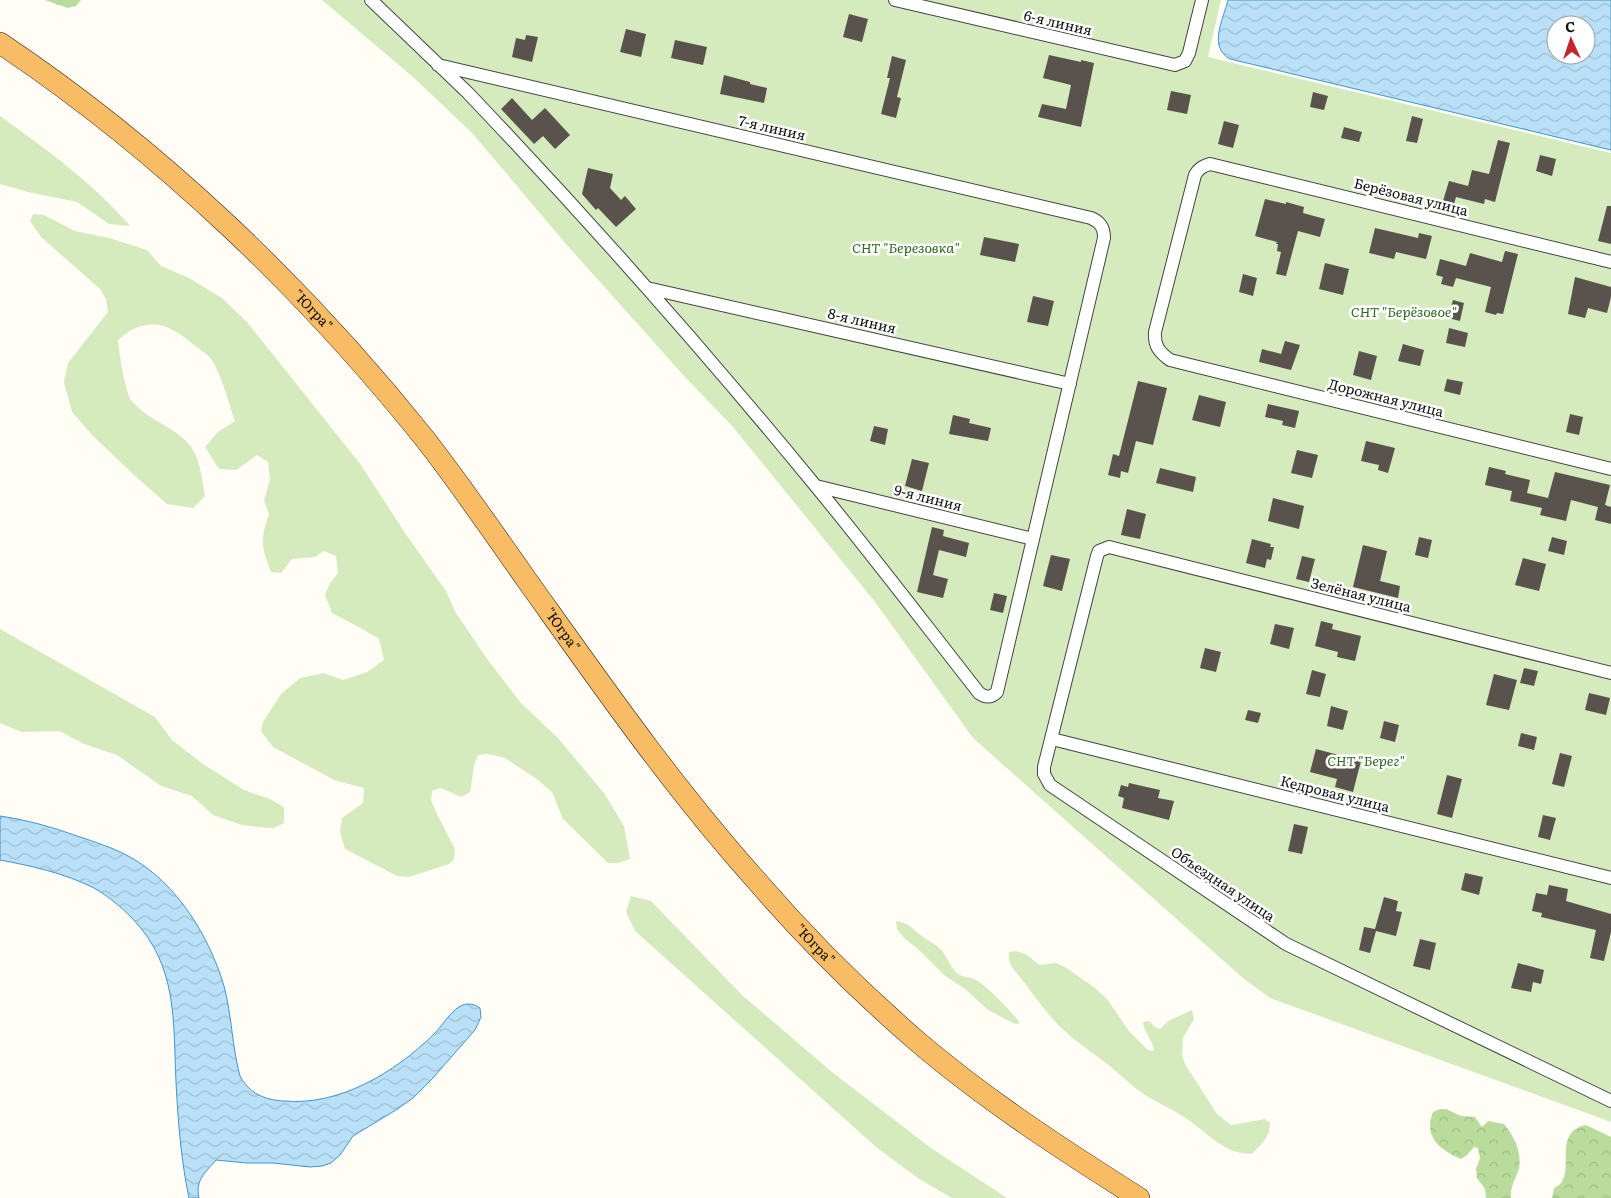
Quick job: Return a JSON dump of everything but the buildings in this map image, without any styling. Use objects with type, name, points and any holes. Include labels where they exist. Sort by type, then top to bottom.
[{"type":"highway","name":"\"Югра\"","points":[[0,43],[92,110],[152,158],[279,275],[339,339],[424,438],[602,686],[681,790],[756,881],[843,972],[919,1042],[968,1082],[1139,1198]]},
{"type":"street","points":[[371,0],[500,126],[647,288],[816,486],[984,696],[989,697],[997,692],[1070,384]]},
{"type":"street","name":"6-я линия","points":[[895,0],[1170,65],[1185,61],[1189,53],[1202,0]]},
{"type":"street","name":"7-я линия","points":[[438,65],[1098,221],[1103,227],[1104,238],[1070,384]]},
{"type":"street","name":"Берёзовая улица","points":[[1157,348],[1155,332],[1195,175],[1203,166],[1210,164],[1611,262]]},
{"type":"street","name":"8-я линия","points":[[647,288],[1070,384]]},
{"type":"street","name":"Дорожная улица","points":[[1157,348],[1170,360],[1611,469]]},
{"type":"street","name":"9-я линия","points":[[816,486],[1033,538]]},
{"type":"street","name":"Зелёная улица","points":[[1104,548],[1115,548],[1611,673]]},
{"type":"street","name":"Объездная улица","points":[[1104,548],[1099,551],[1097,556],[1044,767],[1044,774],[1050,785],[1286,944],[1611,1101]]},
{"type":"street","name":"Кедровая улица","points":[[1052,739],[1611,878]]},
{"type":"green space","points":[[45,0],[81,0],[76,6],[68,8]]},
{"type":"green space","points":[[322,0],[1221,0],[1208,57],[1611,153],[1611,1122],[1270,998],[1244,979],[973,738],[875,602],[733,427],[685,377],[566,244],[472,133],[413,77]]},
{"type":"green space","points":[[0,116],[85,181],[130,226],[109,224],[77,202],[0,184]]},
{"type":"green space","points":[[33,214],[44,215],[75,231],[109,238],[147,250],[161,266],[189,278],[222,298],[247,322],[361,465],[405,533],[446,591],[456,613],[485,656],[520,702],[557,737],[604,793],[624,826],[630,859],[619,863],[608,863],[563,819],[552,792],[538,780],[505,758],[488,754],[478,755],[470,792],[461,797],[441,788],[432,791],[431,800],[455,849],[454,859],[449,864],[409,877],[397,876],[345,849],[340,832],[342,818],[363,803],[364,788],[334,780],[273,747],[261,731],[263,722],[281,694],[300,678],[324,673],[343,680],[367,672],[384,660],[379,639],[332,613],[325,595],[330,583],[338,573],[336,556],[324,551],[315,557],[292,559],[281,573],[271,572],[265,556],[263,543],[264,530],[269,514],[264,501],[270,479],[268,462],[257,455],[236,470],[219,469],[205,447],[218,432],[235,421],[215,365],[207,355],[183,337],[165,327],[147,325],[137,327],[118,340],[121,362],[131,400],[152,418],[181,437],[194,451],[200,469],[205,496],[193,508],[167,504],[92,435],[72,412],[64,382],[68,363],[108,312],[106,299],[100,289],[41,237],[30,221]]},
{"type":"green space","points":[[0,629],[155,717],[172,740],[203,764],[244,790],[270,799],[284,807],[284,823],[274,828],[268,828],[242,825],[213,815],[192,796],[161,786],[117,755],[84,744],[59,731],[22,732],[0,723]]},
{"type":"green space","points":[[631,896],[651,901],[742,995],[832,1072],[931,1148],[1007,1198],[952,1198],[919,1179],[876,1147],[635,931],[626,912]]},
{"type":"green space","points":[[896,921],[908,925],[938,947],[958,974],[974,979],[986,987],[1020,1023],[1016,1024],[988,1010],[965,989],[944,975],[904,938],[897,929]]},
{"type":"green space","points":[[1016,951],[1027,955],[1039,965],[1056,963],[1065,967],[1095,988],[1107,999],[1129,1031],[1148,1050],[1154,1051],[1143,1022],[1149,1021],[1160,1029],[1168,1021],[1192,1010],[1194,1019],[1183,1038],[1182,1055],[1185,1064],[1217,1114],[1231,1125],[1265,1119],[1270,1123],[1269,1133],[1265,1140],[1252,1154],[1233,1151],[1217,1142],[1182,1116],[1141,1092],[1072,1038],[1049,1015],[1011,965],[1009,952]]},
{"type":"green space","points":[[1446,1109],[1461,1116],[1475,1117],[1482,1127],[1488,1121],[1504,1124],[1514,1139],[1520,1162],[1512,1186],[1511,1198],[1486,1198],[1485,1189],[1477,1178],[1476,1169],[1480,1158],[1478,1148],[1474,1147],[1461,1159],[1446,1151],[1435,1142],[1430,1129],[1430,1121],[1433,1112]]},
{"type":"green space","points":[[1586,1125],[1611,1137],[1611,1198],[1552,1198],[1554,1188],[1561,1183],[1565,1175],[1566,1145],[1569,1136],[1575,1129]]},
{"type":"water","points":[[1228,0],[1611,0],[1611,150],[1230,59],[1223,54],[1220,48],[1218,40]]},
{"type":"water","points":[[0,816],[49,827],[118,851],[147,868],[162,881],[189,912],[210,948],[227,997],[240,1076],[248,1087],[264,1097],[284,1101],[305,1101],[345,1092],[383,1074],[401,1062],[433,1035],[459,1007],[465,1004],[477,1006],[480,1008],[481,1017],[475,1030],[413,1098],[353,1136],[340,1155],[331,1163],[310,1167],[216,1160],[200,1181],[198,1186],[199,1198],[189,1198],[179,1126],[173,1016],[170,995],[158,955],[147,936],[132,918],[99,891],[60,874],[0,860]]},
{"type":"park label","name":"СНТ \"Березовка\"","points":[[906,248]]},
{"type":"park label","name":"СНТ \"Берёзовое\"","points":[[1404,312]]},
{"type":"park label","name":"СНТ \"Берег\"","points":[[1366,761]]}]
